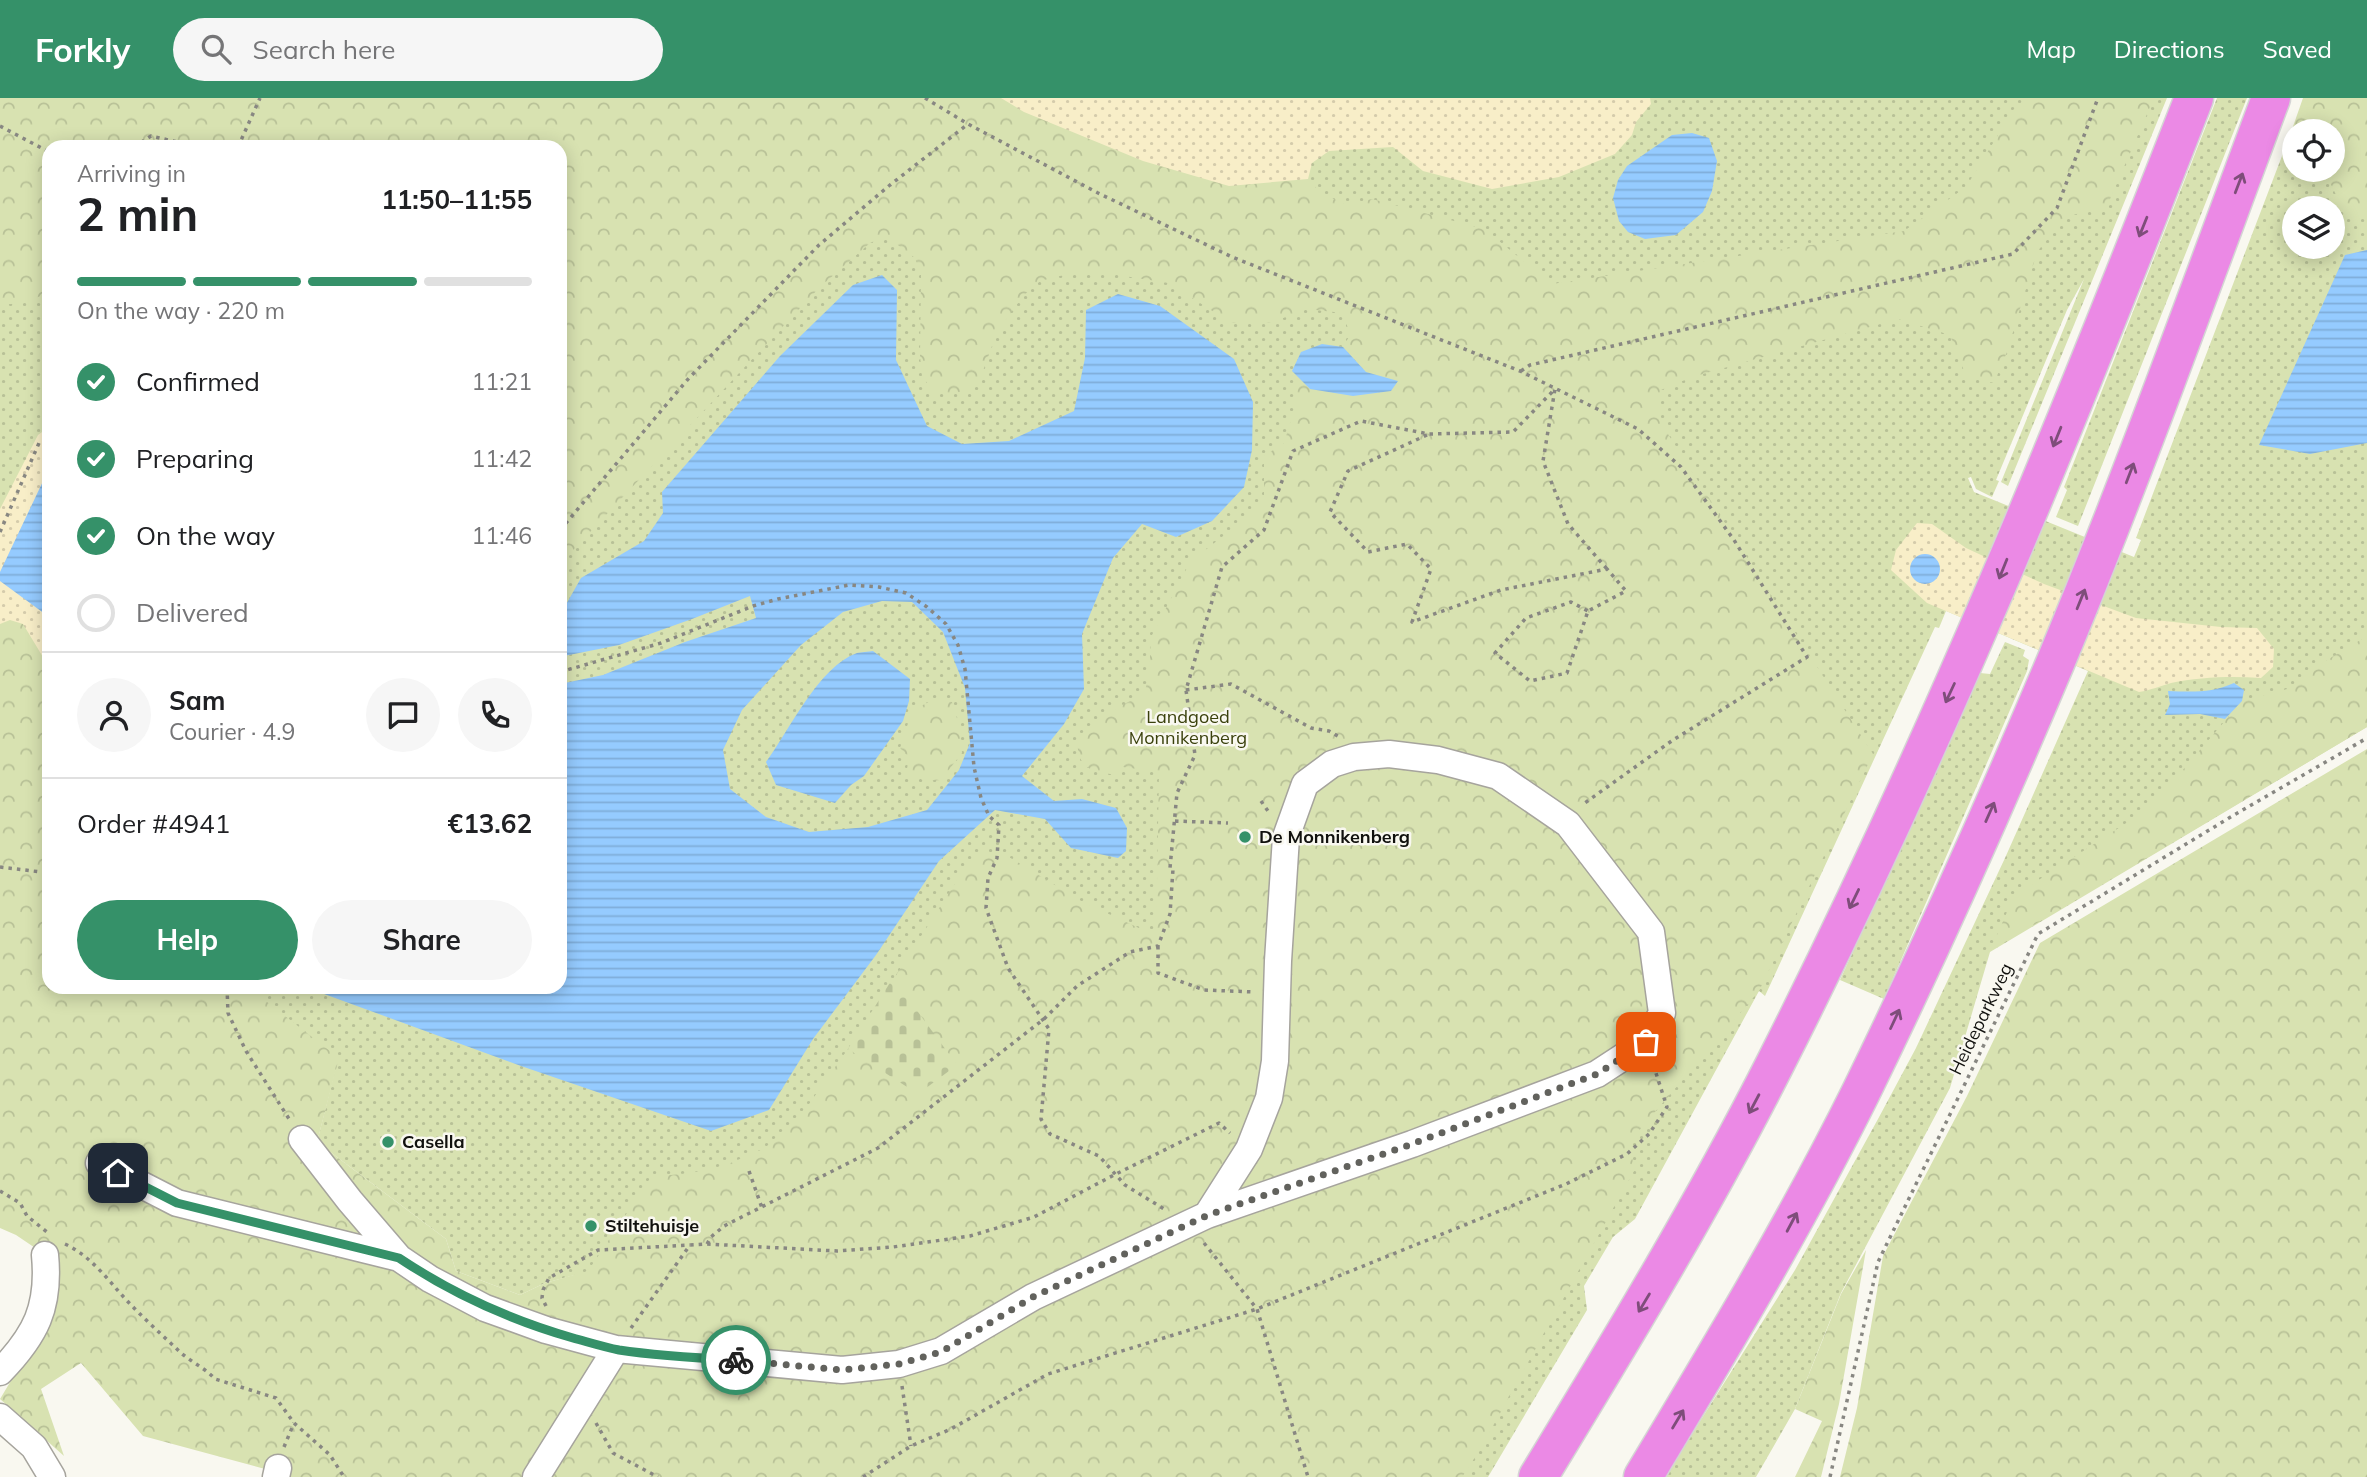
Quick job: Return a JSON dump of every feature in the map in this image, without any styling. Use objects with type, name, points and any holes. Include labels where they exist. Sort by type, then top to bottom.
[{"type":"highway","points":[[1538,1477],[1672,1256],[1775,1064],[1872,864],[1978,631],[2194,98]]},
{"type":"highway","points":[[1643,1477],[1757,1289],[1860,1094],[1950,904],[2106,537],[2271,98]]},
{"type":"street","points":[[302,1139],[349,1201],[399,1258],[430,1279],[485,1307],[546,1330],[616,1349],[660,1355],[842,1370],[899,1364],[941,1352],[1033,1297],[1198,1219],[1412,1144],[1597,1074],[1646,1042],[1662,1013],[1651,932],[1568,824],[1498,776],[1438,760],[1389,754],[1354,757],[1332,764],[1305,784],[1286,837],[1275,1061],[1269,1098],[1249,1149],[1198,1219]]},
{"type":"street","points":[[99,1163],[177,1203],[399,1258]]},
{"type":"street","points":[[0,1372],[33,1333],[40,1317],[54,1245]]},
{"type":"street","points":[[536,1477],[616,1349]]},
{"type":"street","points":[[0,1417],[34,1447],[52,1477]]},
{"type":"path","points":[[241,140],[260,98]]},
{"type":"path","points":[[925,98],[1098,193],[1232,257],[1520,371],[1638,429],[1681,467],[1734,540],[1807,657],[1673,740],[1582,804],[1568,824]]},
{"type":"path","points":[[1520,371],[1530,366],[2013,254],[2057,208],[2098,98]]},
{"type":"path","points":[[567,522],[689,378],[819,245],[968,124]]},
{"type":"path","points":[[0,126],[42,148]]},
{"type":"path","points":[[144,140],[151,135],[171,140]]},
{"type":"path","points":[[1277,992],[1204,990],[1158,973],[1158,946],[1170,914],[1170,869],[1177,793],[1195,755],[1186,690],[1222,567],[1264,530],[1293,451],[1361,421],[1429,435],[1513,432],[1555,389]]},
{"type":"path","points":[[1555,389],[1543,461],[1569,524],[1626,591],[1588,611],[1567,673],[1530,681],[1495,653],[1527,618],[1571,602],[1588,611]]},
{"type":"path","points":[[1429,435],[1348,471],[1330,512],[1368,552],[1407,544],[1431,569],[1412,622],[1501,590],[1607,569]]},
{"type":"path","points":[[0,532],[42,442]]},
{"type":"path","points":[[567,670],[662,643],[753,606],[849,585],[879,587],[906,593],[928,607],[946,624],[958,645],[965,669],[974,767],[981,799],[989,816],[999,825],[997,858],[988,878],[986,908],[1007,968],[1049,1030],[1041,1119],[1050,1134],[1099,1156],[1125,1185],[1198,1219],[1257,1309],[1308,1477]]},
{"type":"path","points":[[1186,690],[1231,684],[1311,728],[1339,735],[1354,757]]},
{"type":"path","name":"Heideparkweg","points":[[1830,1477],[1878,1262],[2038,934],[2367,738]]},
{"type":"path","points":[[1175,821],[1228,823]]},
{"type":"path","points":[[0,867],[42,872]]},
{"type":"path","points":[[707,1244],[724,1226],[878,1149],[1044,1019],[1077,986],[1130,952],[1158,946]]},
{"type":"path","points":[[227,994],[228,1013],[246,1051],[302,1139]]},
{"type":"path","points":[[863,1477],[911,1446],[951,1429],[1048,1374],[1257,1309],[1566,1184],[1627,1154],[1649,1134],[1667,1107],[1646,1042]]},
{"type":"path","points":[[546,1330],[553,1319],[542,1298],[549,1278],[598,1250],[707,1244],[837,1251],[893,1247],[970,1236],[1034,1217],[1219,1124],[1249,1149]]},
{"type":"path","points":[[749,1171],[762,1208]]},
{"type":"path","points":[[0,1191],[20,1203],[27,1216],[54,1245],[79,1251],[106,1274],[113,1285],[195,1364],[209,1371],[215,1379],[276,1398],[295,1423],[330,1455],[344,1477]]},
{"type":"path","points":[[616,1349],[690,1245]]},
{"type":"path","points":[[899,1364],[911,1446]]},
{"type":"path","points":[[585,1402],[612,1453],[658,1477]]},
{"type":"green space","name":"Landgoed Monnikenberg","points":[[0,98],[2167,98],[2008,486],[2001,482],[2084,279],[2067,310],[1996,480],[1999,481],[1992,497],[1976,489],[1971,477],[1968,478],[1974,492],[2134,557],[2141,540],[2136,538],[2282,156],[2282,182],[2345,182],[2345,119],[2299,119],[2307,98],[2367,98],[2367,727],[1990,952],[1950,1088],[1841,1293],[1795,1409],[1756,1477],[1665,1477],[1795,1270],[1916,1048],[2005,858],[2088,671],[1946,611],[1939,628],[1935,627],[1765,996],[1759,991],[1635,1219],[1613,1237],[1584,1286],[1587,1310],[1488,1477],[492,1477],[546,1389],[438,1348],[435,1353],[396,1332],[104,1220],[131,1147],[0,1099]],"holes":[[[337,1063],[317,1142],[446,1239],[456,1271],[520,1295],[545,1283],[575,1275],[543,1320],[379,1247],[314,1168],[310,1126]]]},
{"type":"green space","points":[[0,98],[1001,98],[1024,112],[1229,186],[1308,179],[1320,192],[1346,205],[1372,199],[1484,229],[1552,284],[1904,231],[1966,187],[2014,109],[2028,98],[2154,98],[2107,206],[2065,217],[2037,252],[2007,352],[1994,383],[1966,376],[1950,335],[1898,319],[1692,377],[1661,390],[1659,420],[1873,754],[1759,991],[1630,1141],[1634,1171],[1478,1453],[1462,1477],[287,1477],[143,1436],[81,1363],[41,1389],[64,1456],[0,1399],[24,1359],[50,1258],[16,1235],[0,1228],[0,624],[10,620],[23,624],[42,655],[42,994],[258,994],[339,1058],[317,1142],[446,1239],[456,1271],[520,1295],[545,1283],[588,1271],[651,1177],[691,1173],[726,1165],[765,1148],[807,1107],[974,858],[988,854],[1004,854],[1081,901],[1156,936],[1159,772],[1123,767],[1118,775],[1091,769],[1080,758],[1079,740],[1084,731],[1099,719],[1144,694],[1149,676],[1151,637],[1190,562],[1264,504],[1264,456],[1284,443],[1297,400],[1292,371],[1310,389],[1398,382],[1366,372],[1343,347],[1350,335],[1343,313],[1307,309],[1270,323],[1231,323],[1169,283],[1098,272],[1068,274],[1040,281],[1023,296],[997,332],[983,371],[970,390],[949,394],[933,391],[922,376],[921,275],[915,258],[886,236],[870,243],[819,288],[567,557],[567,140],[42,140],[42,296],[22,303],[0,305]]},
{"type":"green space","points":[[2217,98],[2247,98],[2078,526],[2056,517],[2067,490],[2064,487]]},
{"type":"green space","points":[[2303,98],[2367,98],[2367,214],[2352,216],[2345,208],[2345,196],[2337,196],[2330,182],[2345,182],[2345,119],[2296,119]]},
{"type":"green space","points":[[2367,636],[2367,727],[1990,951],[2014,896],[2151,807],[2242,701],[2295,687],[2317,666]]},
{"type":"green space","points":[[2005,642],[2025,650],[2023,656],[2029,660],[2027,671],[1884,999],[1840,980],[1980,673],[1990,674]]},
{"type":"green space","points":[[934,699],[952,702],[959,725],[962,753],[941,780],[928,781],[906,775],[909,757],[900,748],[912,711]]},
{"type":"green space","points":[[2367,749],[2367,1477],[1840,1477],[1857,1408],[1883,1256],[1967,1096],[2040,943]]},
{"type":"green space","points":[[893,978],[957,1065],[918,1094],[848,1049]]},
{"type":"green space","points":[[1866,1250],[1839,1404],[1821,1477],[1795,1477],[1822,1421],[1795,1409],[1841,1294]]},
{"type":"sand","points":[[1001,98],[1650,98],[1651,104],[1636,122],[1632,135],[1615,154],[1559,177],[1492,189],[1423,171],[1393,147],[1329,151],[1312,163],[1308,179],[1229,186],[1143,161],[1024,112]]},
{"type":"sand","points":[[42,432],[42,655],[23,624],[10,620],[0,624],[0,509],[38,435]]},
{"type":"sand","points":[[1917,523],[1932,524],[1966,548],[2044,584],[2136,618],[2257,628],[2274,649],[2273,667],[2261,678],[2193,679],[2139,692],[1927,603],[1891,570],[1896,550]]},
{"type":"water","points":[[1692,133],[1709,138],[1717,161],[1712,191],[1703,212],[1676,235],[1645,239],[1628,232],[1619,221],[1613,198],[1618,180],[1627,166],[1672,135]]},
{"type":"water","points":[[2367,250],[2367,443],[2310,454],[2259,445],[2345,259],[2345,255]]},
{"type":"water","points":[[882,275],[897,290],[896,360],[927,426],[962,444],[1009,441],[1074,411],[1085,358],[1086,310],[1118,294],[1160,306],[1234,359],[1253,402],[1252,450],[1244,487],[1212,521],[1176,537],[1142,524],[1113,558],[1082,634],[1084,689],[1064,724],[1022,776],[1054,801],[1082,799],[1116,808],[1127,828],[1126,851],[1118,858],[1071,848],[1045,819],[995,810],[939,861],[876,955],[813,1039],[769,1110],[711,1131],[521,1066],[324,994],[567,994],[567,683],[603,675],[685,642],[756,618],[750,596],[619,645],[567,655],[567,603],[581,578],[644,541],[663,513],[662,492],[780,356],[853,285]],"holes":[[[882,601],[912,602],[943,632],[965,688],[970,743],[959,770],[927,810],[868,827],[809,832],[766,817],[730,789],[723,750],[742,710],[801,645],[843,612]]]},
{"type":"water","points":[[1322,344],[1343,347],[1366,372],[1398,381],[1391,391],[1353,396],[1310,389],[1292,371],[1301,352]]},
{"type":"water","points":[[42,483],[42,612],[0,581],[0,572]]},
{"type":"water","points":[[1925,554],[1936,558],[1940,569],[1936,580],[1925,584],[1914,580],[1910,569],[1914,558]]},
{"type":"water","points":[[873,651],[910,679],[909,701],[903,721],[864,776],[851,785],[835,803],[776,785],[766,762],[806,701],[830,671],[843,660],[857,653]]},
{"type":"water","points":[[2234,683],[2244,690],[2242,701],[2225,719],[2200,714],[2165,715],[2170,704],[2168,691],[2194,692]]},
{"type":"way so far","points":[[736,1360],[842,1370],[899,1364],[941,1352],[1033,1297],[1208,1215],[1412,1144],[1597,1074],[1646,1042]]},
{"type":"place","name":"De Monnikenberg","points":[[1245,837]]},
{"type":"place","name":"Casella","points":[[388,1142]]},
{"type":"place","name":"Stiltehuisje","points":[[591,1226]]},
{"type":"route","points":[[118,1173],[177,1203],[399,1258],[430,1279],[485,1307],[546,1330],[616,1349],[680,1357],[736,1360]]}]
